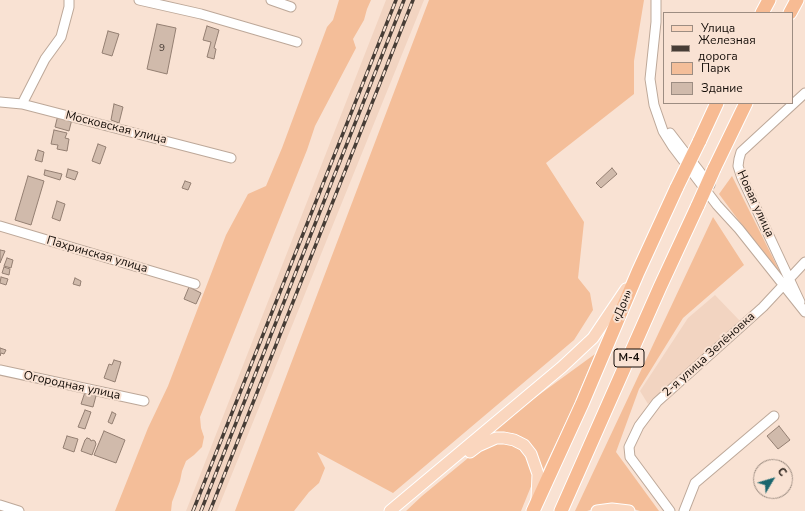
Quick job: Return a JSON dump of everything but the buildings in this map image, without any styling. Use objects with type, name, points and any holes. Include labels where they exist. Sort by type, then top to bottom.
[{"type":"highway","points":[[763,12],[769,0]]},
{"type":"highway","points":[[791,12],[797,0]]},
{"type":"highway","name":"«Дон»","points":[[535,506],[582,404],[638,272],[717,104]]},
{"type":"highway","name":"М-4","points":[[561,511],[657,294],[746,104]]},
{"type":"main road","points":[[390,511],[562,367],[593,338],[638,272]]},
{"type":"main road","points":[[402,511],[411,501],[478,446],[496,438],[514,440],[524,445],[531,454],[536,464],[538,474],[535,506]]},
{"type":"main road","points":[[597,511],[612,509],[629,511]]},
{"type":"street","points":[[22,104],[46,59],[61,37],[69,6],[69,0]]},
{"type":"street","points":[[139,0],[201,14],[297,42]]},
{"type":"street","points":[[271,0],[291,7]]},
{"type":"street","points":[[656,0],[656,22],[650,79],[654,105],[670,133],[717,195],[739,229],[805,312]]},
{"type":"street","name":"Новая улица","points":[[805,93],[741,152],[738,166],[742,178],[790,277],[805,312]]},
{"type":"street","name":"Московская улица","points":[[0,102],[22,104],[231,158]]},
{"type":"street","name":"Пахринская улица","points":[[0,226],[195,284]]},
{"type":"street","name":"2-я улица Зелёновка","points":[[670,511],[630,457],[629,447],[638,426],[657,402],[762,307],[805,262]]},
{"type":"street","name":"Огородная улица","points":[[0,370],[144,401]]},
{"type":"street","points":[[684,511],[695,482],[774,416]]},
{"type":"street","points":[[0,505],[19,511]]},
{"type":"shaded area","points":[[386,0],[424,0],[217,511],[186,511]]},
{"type":"shaded area","points":[[715,295],[740,321],[648,404],[640,391],[688,318]]},
{"type":"green space","points":[[339,0],[371,0],[364,20],[353,39],[356,48],[315,126],[307,150],[200,417],[204,437],[202,447],[186,461],[172,502],[171,511],[115,511],[148,428],[168,386],[226,235],[248,194],[266,186],[282,148],[327,27],[333,20]]},
{"type":"green space","points":[[429,0],[644,0],[634,61],[634,94],[546,163],[584,222],[578,278],[590,293],[593,310],[574,340],[393,493],[317,452],[325,468],[319,483],[309,492],[294,511],[235,511]]},
{"type":"green space","points":[[732,176],[779,270],[777,272],[719,194]]},
{"type":"green space","points":[[713,217],[744,265],[683,318],[639,389],[616,452],[659,511],[640,511],[624,506],[599,507],[587,511],[575,511]]},
{"type":"green space","points":[[595,354],[574,405],[543,470],[536,452],[530,443],[522,437],[512,433],[488,432]]},
{"type":"green space","points":[[502,440],[524,449],[534,467],[532,484],[521,511],[406,511],[479,449]]},
{"type":"railway","points":[[193,511],[396,0]]},
{"type":"railway","points":[[201,511],[404,0]]},
{"type":"railway","points":[[210,511],[413,0]]}]
